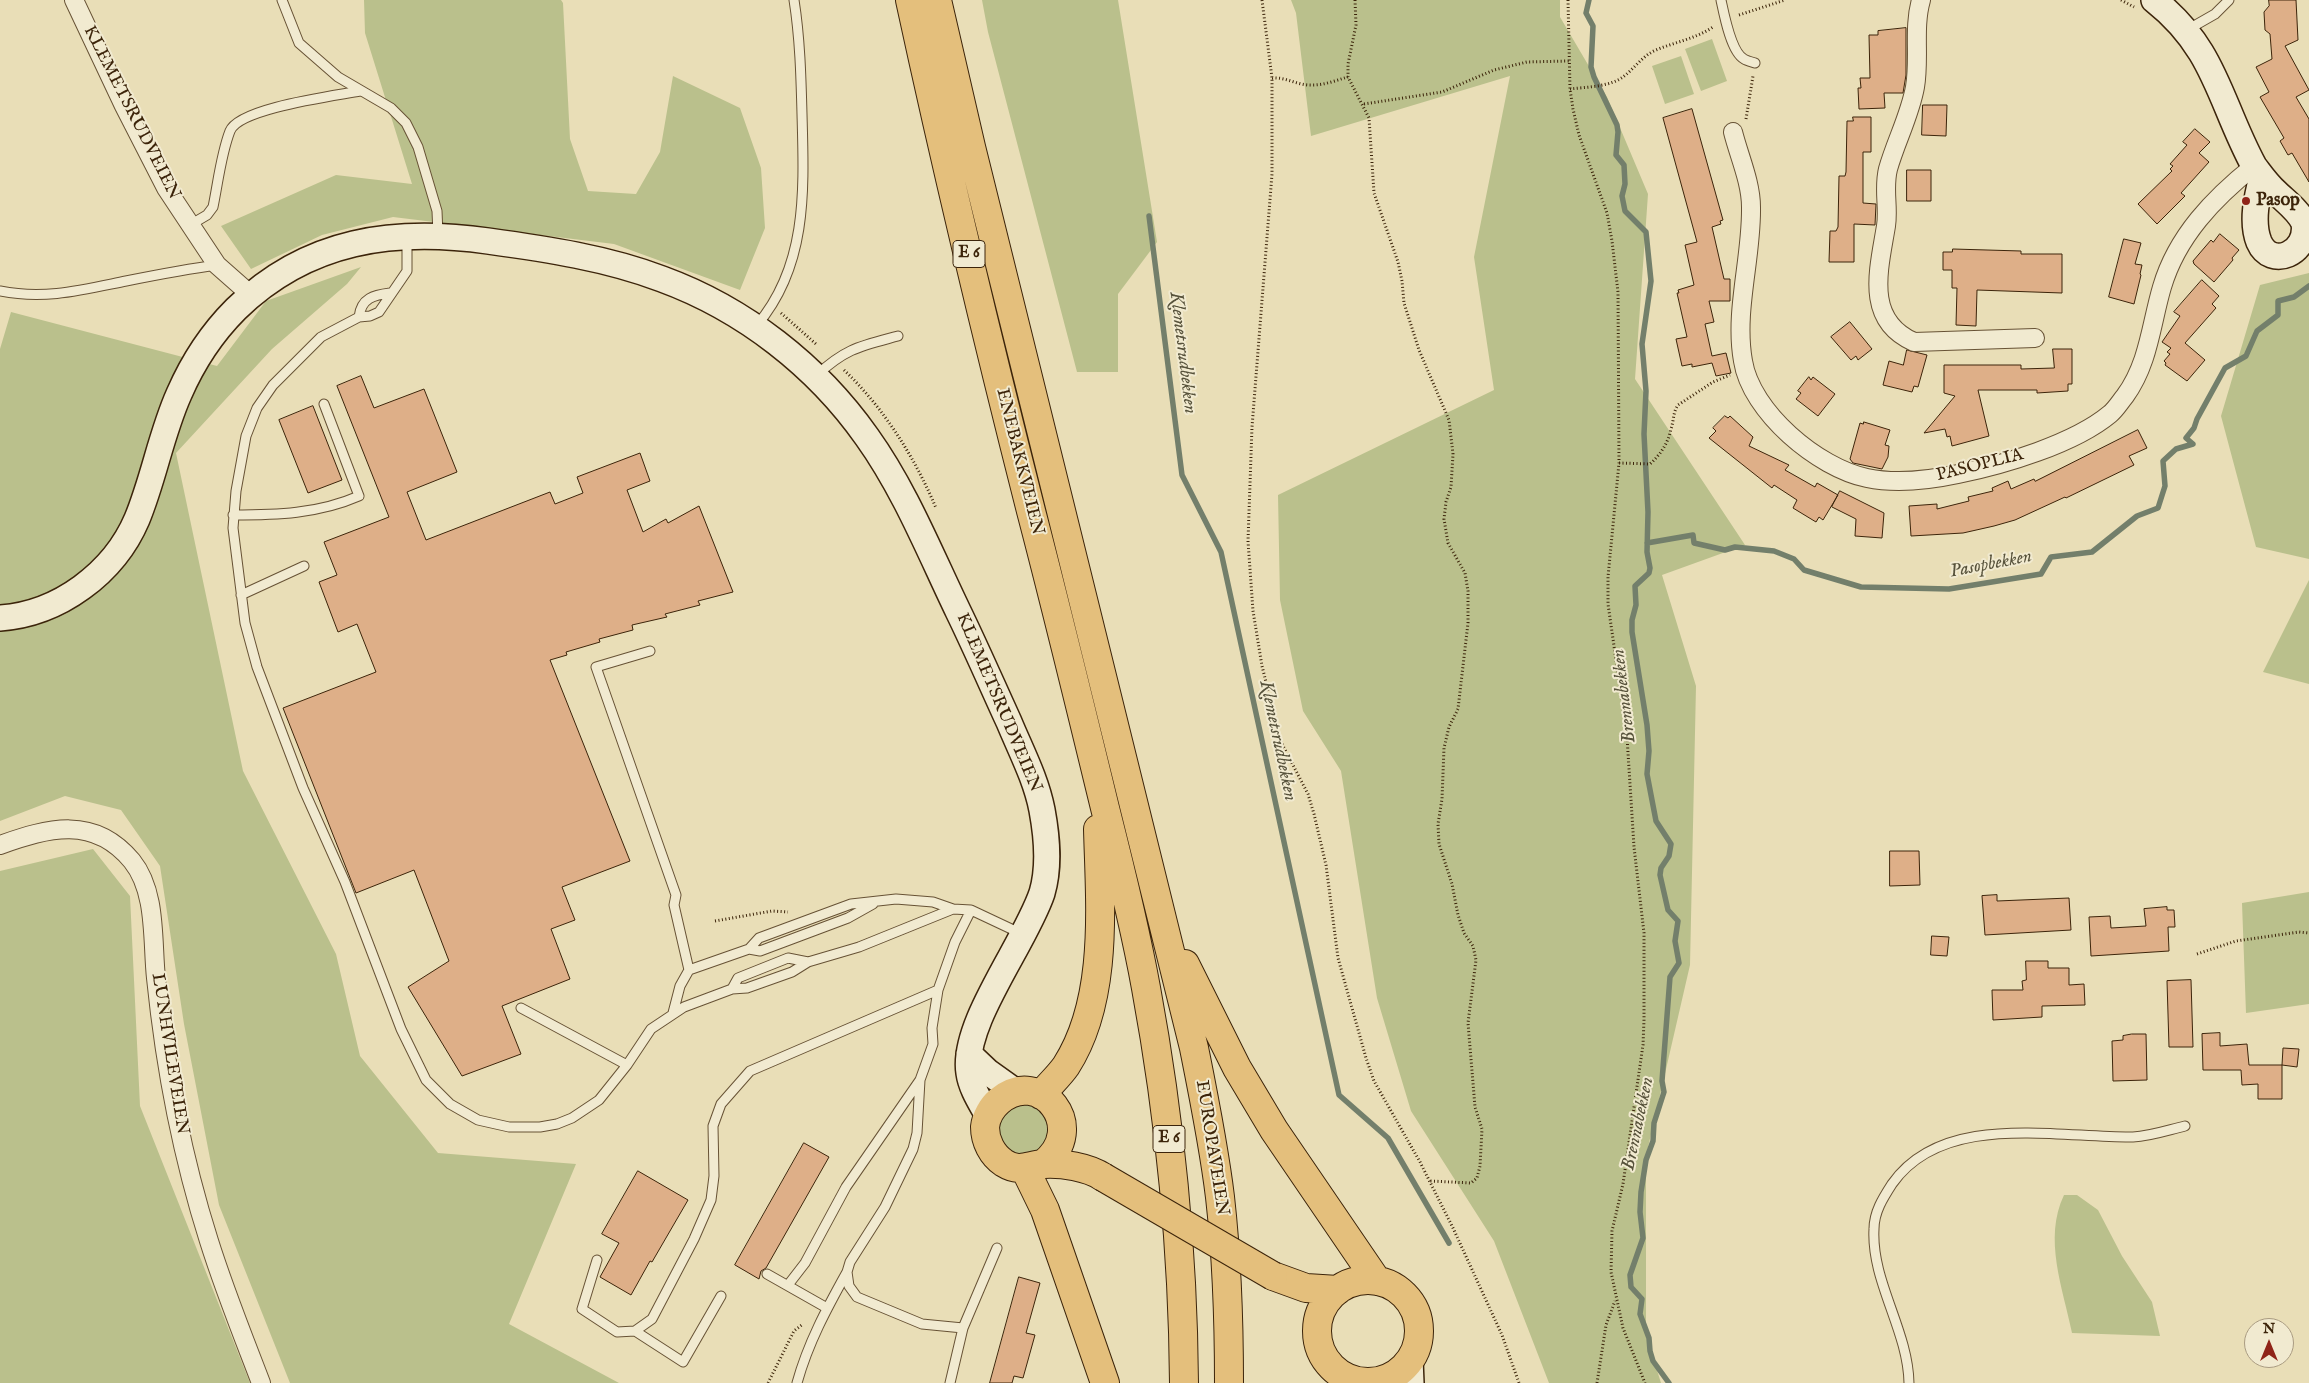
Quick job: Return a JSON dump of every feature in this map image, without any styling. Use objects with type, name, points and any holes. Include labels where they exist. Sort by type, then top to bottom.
[{"type":"highway","name":"ENEBAKKVEIEN","points":[[910,0],[953,190],[1133,922],[1148,995],[1168,1122],[1182,1289],[1184,1371]]},
{"type":"highway","name":"ENEBAKKVEIEN","points":[[938,0],[971,147],[1163,918]]},
{"type":"highway","name":"E 6","points":[[1097,775],[1100,922],[1093,992],[1083,1028],[1070,1059],[1058,1076],[1028,1093],[1004,1097],[994,1105],[985,1126],[990,1148],[1004,1163],[1077,1168],[1100,1175],[1275,1277],[1306,1288],[1338,1290],[1354,1282],[1377,1281],[1389,1285],[1408,1300],[1418,1324],[1418,1336],[1411,1371],[1397,1372],[1376,1382],[1341,1380],[1336,1370],[1323,1355],[1318,1343],[1317,1330],[1275,1277]]},
{"type":"highway","name":"E 6","points":[[1163,918],[1237,1068],[1280,1138],[1377,1281]]},
{"type":"highway","name":"EUROPAVEIEN","points":[[1163,918],[1194,1048],[1215,1159],[1223,1230],[1229,1383]]},
{"type":"highway","name":"E 6","points":[[1028,1093],[1057,1108],[1063,1128],[1100,1175]]},
{"type":"highway","points":[[1063,1128],[1058,1149],[1034,1166],[1045,1210],[1106,1383]]},
{"type":"highway","points":[[1317,1330],[1325,1304],[1338,1290]]},
{"type":"street","name":"KLEMETSRUDVEIEN","points":[[74,0],[133,124],[166,188],[189,226],[218,265],[251,295]]},
{"type":"street","points":[[1921,0],[1917,13],[1915,87],[1908,115],[1891,160],[1885,185],[1886,225],[1878,285],[1884,314],[1888,324],[1899,335],[1914,342],[2035,338]]},
{"type":"street","points":[[2154,0],[2186,30],[2213,72],[2258,171]]},
{"type":"street","name":"PASOPLIA","points":[[1739,129],[1751,204],[1741,335],[1742,360],[1749,384],[1754,395],[1770,417],[1799,442],[1841,469],[1865,478],[1878,480],[1939,478],[1989,467],[2059,443],[2082,432],[2112,413],[2132,387],[2140,370],[2163,284],[2178,247],[2198,220],[2235,182],[2258,171]]},
{"type":"street","name":"KLEMETSRUDVEIEN","points":[[0,618],[18,617],[63,601],[105,568],[122,546],[137,519],[180,391],[198,358],[214,335],[251,295],[281,274],[331,250],[355,243],[406,235],[438,236],[514,245],[615,265],[662,278],[702,296],[781,346],[815,376],[868,437],[894,479],[979,654],[1031,774],[1042,809],[1048,857],[1042,892],[1024,935],[970,1041],[968,1068],[971,1081],[988,1116]]},
{"type":"street","name":"LUNHVILEVEIEN","points":[[0,845],[43,831],[69,829],[98,836],[114,845],[138,870],[147,894],[165,1049],[189,1169],[209,1242],[261,1383]]},
{"type":"street","points":[[970,1054],[988,1072],[1028,1093]]},
{"type":"lane","points":[[282,0],[299,43],[338,77],[391,108],[406,123],[418,147],[437,211],[438,236]]},
{"type":"lane","points":[[755,328],[773,306],[783,286],[794,255],[801,215],[803,151],[800,51],[794,0]]},
{"type":"lane","points":[[1721,0],[1725,20],[1736,50],[1743,59],[1755,63]]},
{"type":"lane","points":[[2186,30],[2215,14],[2229,0]]},
{"type":"lane","points":[[189,226],[207,215],[213,207],[230,130],[242,120],[258,111],[360,91]]},
{"type":"lane","points":[[406,235],[407,271],[400,283],[390,293],[387,302],[379,312],[370,316],[359,317],[321,337],[273,385],[257,408],[246,436],[232,515],[245,623],[257,667],[302,788],[345,882],[401,1028],[426,1080],[450,1104],[478,1120],[509,1127],[540,1127],[572,1118],[599,1100],[627,1065],[651,1029],[673,1013],[732,989],[747,988],[792,972],[808,962],[859,947],[953,909]]},
{"type":"lane","points":[[0,291],[22,295],[55,295],[169,272],[218,265]]},
{"type":"lane","points":[[359,317],[360,308],[368,298],[390,293]]},
{"type":"lane","points":[[815,376],[833,360],[854,348],[898,336]]},
{"type":"lane","points":[[232,515],[326,509],[359,496],[324,404]]},
{"type":"lane","points":[[242,595],[304,566]]},
{"type":"lane","points":[[650,651],[596,668],[676,895],[674,905],[689,970]]},
{"type":"lane","points":[[673,1013],[680,986],[689,970],[749,949],[759,938],[851,904],[905,900],[933,902],[953,909],[971,910],[1024,935]]},
{"type":"lane","points":[[749,949],[760,951],[848,918],[875,902]]},
{"type":"lane","points":[[788,1285],[805,1263],[846,1187],[920,1080],[933,1044],[932,1028],[938,990],[955,942],[971,910]]},
{"type":"lane","points":[[732,989],[738,978],[788,958],[808,962]]},
{"type":"lane","points":[[597,1260],[582,1309],[613,1331],[626,1333],[634,1331],[652,1319],[694,1239],[711,1200],[714,1176],[713,1126],[721,1104],[750,1071],[938,990]]},
{"type":"lane","points":[[521,1008],[627,1065]]},
{"type":"lane","points":[[797,1383],[804,1359],[827,1308],[847,1272],[850,1262],[885,1207],[913,1149],[917,1133],[920,1080]]},
{"type":"lane","points":[[1910,1383],[1906,1355],[1878,1265],[1874,1230],[1882,1200],[1900,1173],[1912,1161],[1949,1144],[2001,1133],[2135,1137],[2185,1126]]},
{"type":"lane","points":[[950,1383],[963,1328],[997,1248]]},
{"type":"lane","points":[[847,1272],[849,1286],[857,1297],[922,1324],[963,1328]]},
{"type":"lane","points":[[767,1274],[827,1308]]},
{"type":"lane","points":[[634,1331],[683,1362],[721,1296]]},
{"type":"path","points":[[1262,0],[1272,78],[1271,198],[1252,427],[1249,577],[1264,676],[1281,742],[1308,794],[1314,814],[1326,866],[1338,958],[1374,1081],[1430,1181],[1480,1285],[1519,1383]]},
{"type":"path","points":[[1355,0],[1356,25],[1348,64],[1348,77],[1355,94],[1364,104],[1369,118],[1374,193],[1398,262],[1404,304],[1419,350],[1449,420],[1452,454],[1451,487],[1446,502],[1444,520],[1448,543],[1465,573],[1468,590],[1468,623],[1458,709],[1449,727],[1444,748],[1442,799],[1438,824],[1440,844],[1452,884],[1458,915],[1464,933],[1473,946],[1476,960],[1468,1023],[1475,1108],[1482,1128],[1480,1166],[1477,1178],[1471,1183],[1430,1181]]},
{"type":"path","points":[[1568,0],[1570,89],[1580,135],[1607,213],[1612,241],[1619,320],[1619,463],[1608,577],[1608,604],[1627,737],[1634,847],[1642,912],[1644,989],[1640,1060],[1623,1184],[1612,1231],[1611,1272],[1627,1341],[1645,1383]]},
{"type":"path","points":[[1570,89],[1604,84],[1622,78],[1644,57],[1656,50],[1699,36],[1725,20],[1785,0]]},
{"type":"path","points":[[1364,104],[1442,92],[1494,70],[1527,62],[1569,61]]},
{"type":"path","points":[[1739,129],[1755,63]]},
{"type":"path","points":[[1272,78],[1285,77],[1297,83],[1314,85],[1348,77]]},
{"type":"path","points":[[1619,463],[1650,464],[1659,456],[1668,441],[1674,410],[1678,405],[1724,377]]},
{"type":"path","points":[[715,921],[772,911],[792,913]]},
{"type":"path","points":[[2197,954],[2236,941],[2299,932],[2309,933]]},
{"type":"path","points":[[1597,1383],[1606,1324],[1616,1300]]},
{"type":"path","points":[[768,1383],[794,1331],[827,1308]]},
{"type":"green space","points":[[364,0],[561,0],[563,3],[570,139],[588,191],[636,194],[660,152],[673,76],[740,108],[761,168],[765,228],[740,290],[614,244],[393,217],[322,235],[251,269],[221,226],[336,175],[412,184],[365,33]]},
{"type":"green space","points":[[982,0],[1118,0],[1157,242],[1118,294],[1118,372],[1077,372],[988,32]]},
{"type":"green space","points":[[1291,0],[1560,0],[1560,17],[1607,97],[1648,194],[1635,379],[1745,545],[1662,575],[1696,686],[1690,965],[1646,1156],[1646,1335],[1661,1383],[1549,1383],[1494,1241],[1411,1111],[1377,998],[1341,771],[1303,711],[1280,600],[1278,495],[1494,390],[1474,257],[1510,76],[1311,136],[1296,13]]},
{"type":"green space","points":[[1712,39],[1727,81],[1701,91],[1685,49]]},
{"type":"green space","points":[[1681,56],[1694,94],[1665,104],[1652,66]]},
{"type":"green space","points":[[361,267],[347,284],[272,349],[176,453],[243,771],[336,954],[360,1056],[438,1153],[576,1164],[509,1324],[619,1383],[290,1383],[219,1205],[184,1024],[160,866],[121,810],[65,796],[0,821],[0,349],[11,312],[217,366],[266,301]]},
{"type":"green space","points":[[2309,273],[2309,559],[2256,547],[2221,416],[2260,285]]},
{"type":"green space","points":[[2309,580],[2309,684],[2263,672]]},
{"type":"green space","points":[[93,849],[130,896],[140,1106],[250,1383],[0,1383],[0,871]]},
{"type":"green space","points":[[2309,892],[2309,1004],[2246,1013],[2242,903]]},
{"type":"green space","points":[[1023,1103],[1033,1105],[1041,1111],[1047,1119],[1049,1129],[1047,1139],[1041,1147],[1033,1153],[1023,1155],[1013,1153],[1005,1147],[999,1139],[997,1129],[999,1119],[1005,1111],[1013,1105]]},
{"type":"green space","points":[[2064,1195],[2077,1195],[2098,1210],[2122,1256],[2152,1302],[2160,1336],[2072,1333],[2060,1281],[2055,1246],[2058,1212]]},
{"type":"building","points":[[2269,0],[2296,0],[2298,40],[2285,46],[2309,90],[2296,97],[2309,119],[2309,182],[2292,153],[2288,155],[2280,141],[2284,138],[2260,97],[2269,92],[2256,67],[2272,59],[2270,34],[2265,30],[2264,12],[2269,6]]},
{"type":"building","points":[[1906,28],[1906,75],[1903,93],[1884,93],[1885,108],[1859,109],[1858,88],[1861,88],[1860,78],[1870,78],[1869,35],[1878,35],[1878,31]]},
{"type":"building","points":[[1923,105],[1947,105],[1946,136],[1922,135]]},
{"type":"building","points":[[1692,109],[1723,220],[1720,221],[1721,224],[1712,227],[1724,279],[1730,279],[1730,301],[1709,301],[1714,322],[1705,324],[1712,356],[1726,353],[1731,373],[1716,376],[1712,363],[1692,367],[1692,364],[1682,366],[1676,339],[1687,337],[1677,293],[1679,293],[1678,290],[1694,285],[1685,245],[1697,242],[1663,118]]},
{"type":"building","points":[[1853,117],[1871,117],[1871,152],[1863,152],[1863,203],[1876,204],[1875,225],[1854,224],[1854,262],[1829,262],[1830,231],[1836,231],[1838,227],[1839,176],[1845,176],[1846,172],[1847,121],[1853,121]]},
{"type":"building","points":[[2195,129],[2210,142],[2199,153],[2209,162],[2181,193],[2185,196],[2157,224],[2138,204],[2172,171],[2170,169],[2173,166],[2170,164],[2187,145],[2183,142]]},
{"type":"building","points":[[1907,170],[1931,170],[1931,201],[1907,201]]},
{"type":"building","points":[[2220,234],[2239,250],[2214,282],[2193,261],[2211,240],[2213,242]]},
{"type":"building","points":[[2124,239],[2141,243],[2135,264],[2142,265],[2141,275],[2134,304],[2109,297]]},
{"type":"building","points":[[1953,249],[2021,251],[2021,254],[2062,254],[2062,293],[1977,290],[1976,326],[1956,325],[1957,288],[1952,288],[1952,270],[1943,270],[1943,252],[1952,252]]},
{"type":"building","points":[[2202,280],[2219,296],[2212,304],[2216,308],[2185,343],[2205,360],[2187,381],[2165,365],[2164,361],[2170,354],[2167,352],[2171,348],[2162,342],[2180,316],[2174,312]]},
{"type":"building","points":[[1850,322],[1872,349],[1858,360],[1856,356],[1851,360],[1831,337]]},
{"type":"building","points":[[2053,349],[2072,349],[2072,384],[2068,384],[2068,391],[2037,393],[2037,390],[1978,390],[1989,436],[1952,446],[1950,436],[1947,437],[1945,429],[1924,433],[1955,396],[1944,393],[1944,365],[2021,365],[2021,369],[2054,368]]},
{"type":"building","points":[[1907,350],[1927,355],[1918,387],[1914,386],[1912,392],[1883,385],[1889,361],[1903,365]]},
{"type":"building","points":[[361,376],[374,408],[424,389],[457,472],[407,492],[426,540],[550,492],[555,504],[583,493],[577,477],[640,453],[650,481],[627,490],[643,532],[666,519],[668,523],[699,506],[733,592],[698,601],[700,605],[665,614],[667,617],[632,625],[633,630],[599,639],[600,642],[566,652],[567,655],[550,660],[630,861],[562,887],[575,920],[551,929],[570,979],[502,1006],[521,1054],[462,1076],[408,987],[449,961],[414,870],[356,893],[283,708],[376,672],[357,624],[338,632],[319,582],[337,575],[324,542],[389,517],[337,386]]},
{"type":"building","points":[[1809,377],[1811,380],[1813,377],[1835,394],[1818,416],[1796,399],[1801,393],[1798,391]]},
{"type":"building","points":[[313,406],[342,480],[308,493],[279,420]]},
{"type":"building","points":[[1725,416],[1728,418],[1730,416],[1753,437],[1749,446],[1789,465],[1785,470],[1815,487],[1817,483],[1838,495],[1823,520],[1819,517],[1816,522],[1793,508],[1797,500],[1774,485],[1772,488],[1709,438],[1716,431],[1713,428]]},
{"type":"building","points":[[1864,422],[1890,430],[1885,445],[1889,446],[1888,457],[1882,469],[1853,463],[1850,459],[1860,423],[1863,424]]},
{"type":"building","points":[[2138,430],[2147,448],[2129,456],[2134,465],[2066,498],[2015,520],[1994,526],[1963,533],[1911,536],[1909,506],[1937,504],[1937,509],[1969,501],[1968,497],[1993,491],[1992,488],[2008,481],[2011,489],[2034,479],[2035,481]]},
{"type":"building","points":[[1840,491],[1884,513],[1882,538],[1855,536],[1856,519],[1832,507]]},
{"type":"building","points":[[1890,851],[1919,851],[1920,885],[1890,886]]},
{"type":"building","points":[[1997,895],[1997,901],[2069,898],[2071,930],[1985,935],[1982,896]]},
{"type":"building","points":[[2167,907],[2167,910],[2174,910],[2175,927],[2168,927],[2169,951],[2091,956],[2089,917],[2110,916],[2111,928],[2146,926],[2144,909]]},
{"type":"building","points":[[1932,936],[1949,937],[1947,956],[1931,955]]},
{"type":"building","points":[[2026,961],[2048,961],[2048,968],[2069,968],[2069,985],[2084,984],[2085,1005],[2042,1006],[2042,1017],[1993,1020],[1992,990],[2023,990],[2022,981],[2026,980]]},
{"type":"building","points":[[2191,980],[2193,1047],[2169,1047],[2167,981]]},
{"type":"building","points":[[2220,1033],[2220,1046],[2247,1044],[2249,1065],[2282,1065],[2282,1099],[2258,1099],[2258,1084],[2242,1085],[2241,1070],[2203,1070],[2202,1034]]},
{"type":"building","points":[[2146,1034],[2147,1080],[2113,1081],[2112,1041],[2123,1040],[2123,1036]]},
{"type":"building","points":[[2283,1048],[2299,1049],[2297,1067],[2282,1065]]},
{"type":"building","points":[[804,1143],[829,1157],[766,1268],[761,1271],[759,1279],[735,1265]]},
{"type":"building","points":[[638,1171],[688,1200],[631,1295],[600,1277],[619,1243],[602,1234]]},
{"type":"building","points":[[1019,1277],[1040,1283],[1026,1333],[1035,1335],[1023,1378],[1014,1376],[1012,1383],[990,1383]]},
{"type":"waterway","name":"Brennabekken","points":[[1589,0],[1586,13],[1593,26],[1591,67],[1617,125],[1616,155],[1624,165],[1625,184],[1622,196],[1625,211],[1646,232],[1651,281],[1642,344],[1646,391],[1644,434],[1648,512],[1647,552],[1650,568],[1649,573],[1635,586],[1636,605],[1632,620],[1632,632],[1647,725],[1649,751],[1647,774],[1656,821],[1671,844],[1669,856],[1661,868],[1660,875],[1668,910],[1678,921],[1675,941],[1679,963],[1670,977],[1662,1081],[1664,1092],[1654,1123],[1653,1141],[1646,1160],[1641,1192],[1640,1212],[1643,1238],[1630,1275],[1631,1287],[1642,1299],[1640,1314],[1649,1338],[1653,1361],[1669,1383]]},
{"type":"waterway","name":"Klemetsrudbekken","points":[[1149,216],[1182,475],[1221,552],[1339,1095],[1388,1138],[1449,1243]]},
{"type":"waterway","name":"Pasopbekken","points":[[1647,543],[1693,535],[1694,543],[1725,550],[1735,547],[1774,551],[1794,559],[1804,570],[1861,587],[1949,589],[2041,574],[2051,557],[2092,552],[2137,516],[2158,508],[2165,486],[2163,461],[2176,449],[2193,444],[2186,438],[2194,428],[2225,368],[2246,356],[2257,331],[2278,315],[2278,301],[2294,297],[2309,286]]},
{"type":"place","name":"Pasop","points":[[2246,201]]}]
